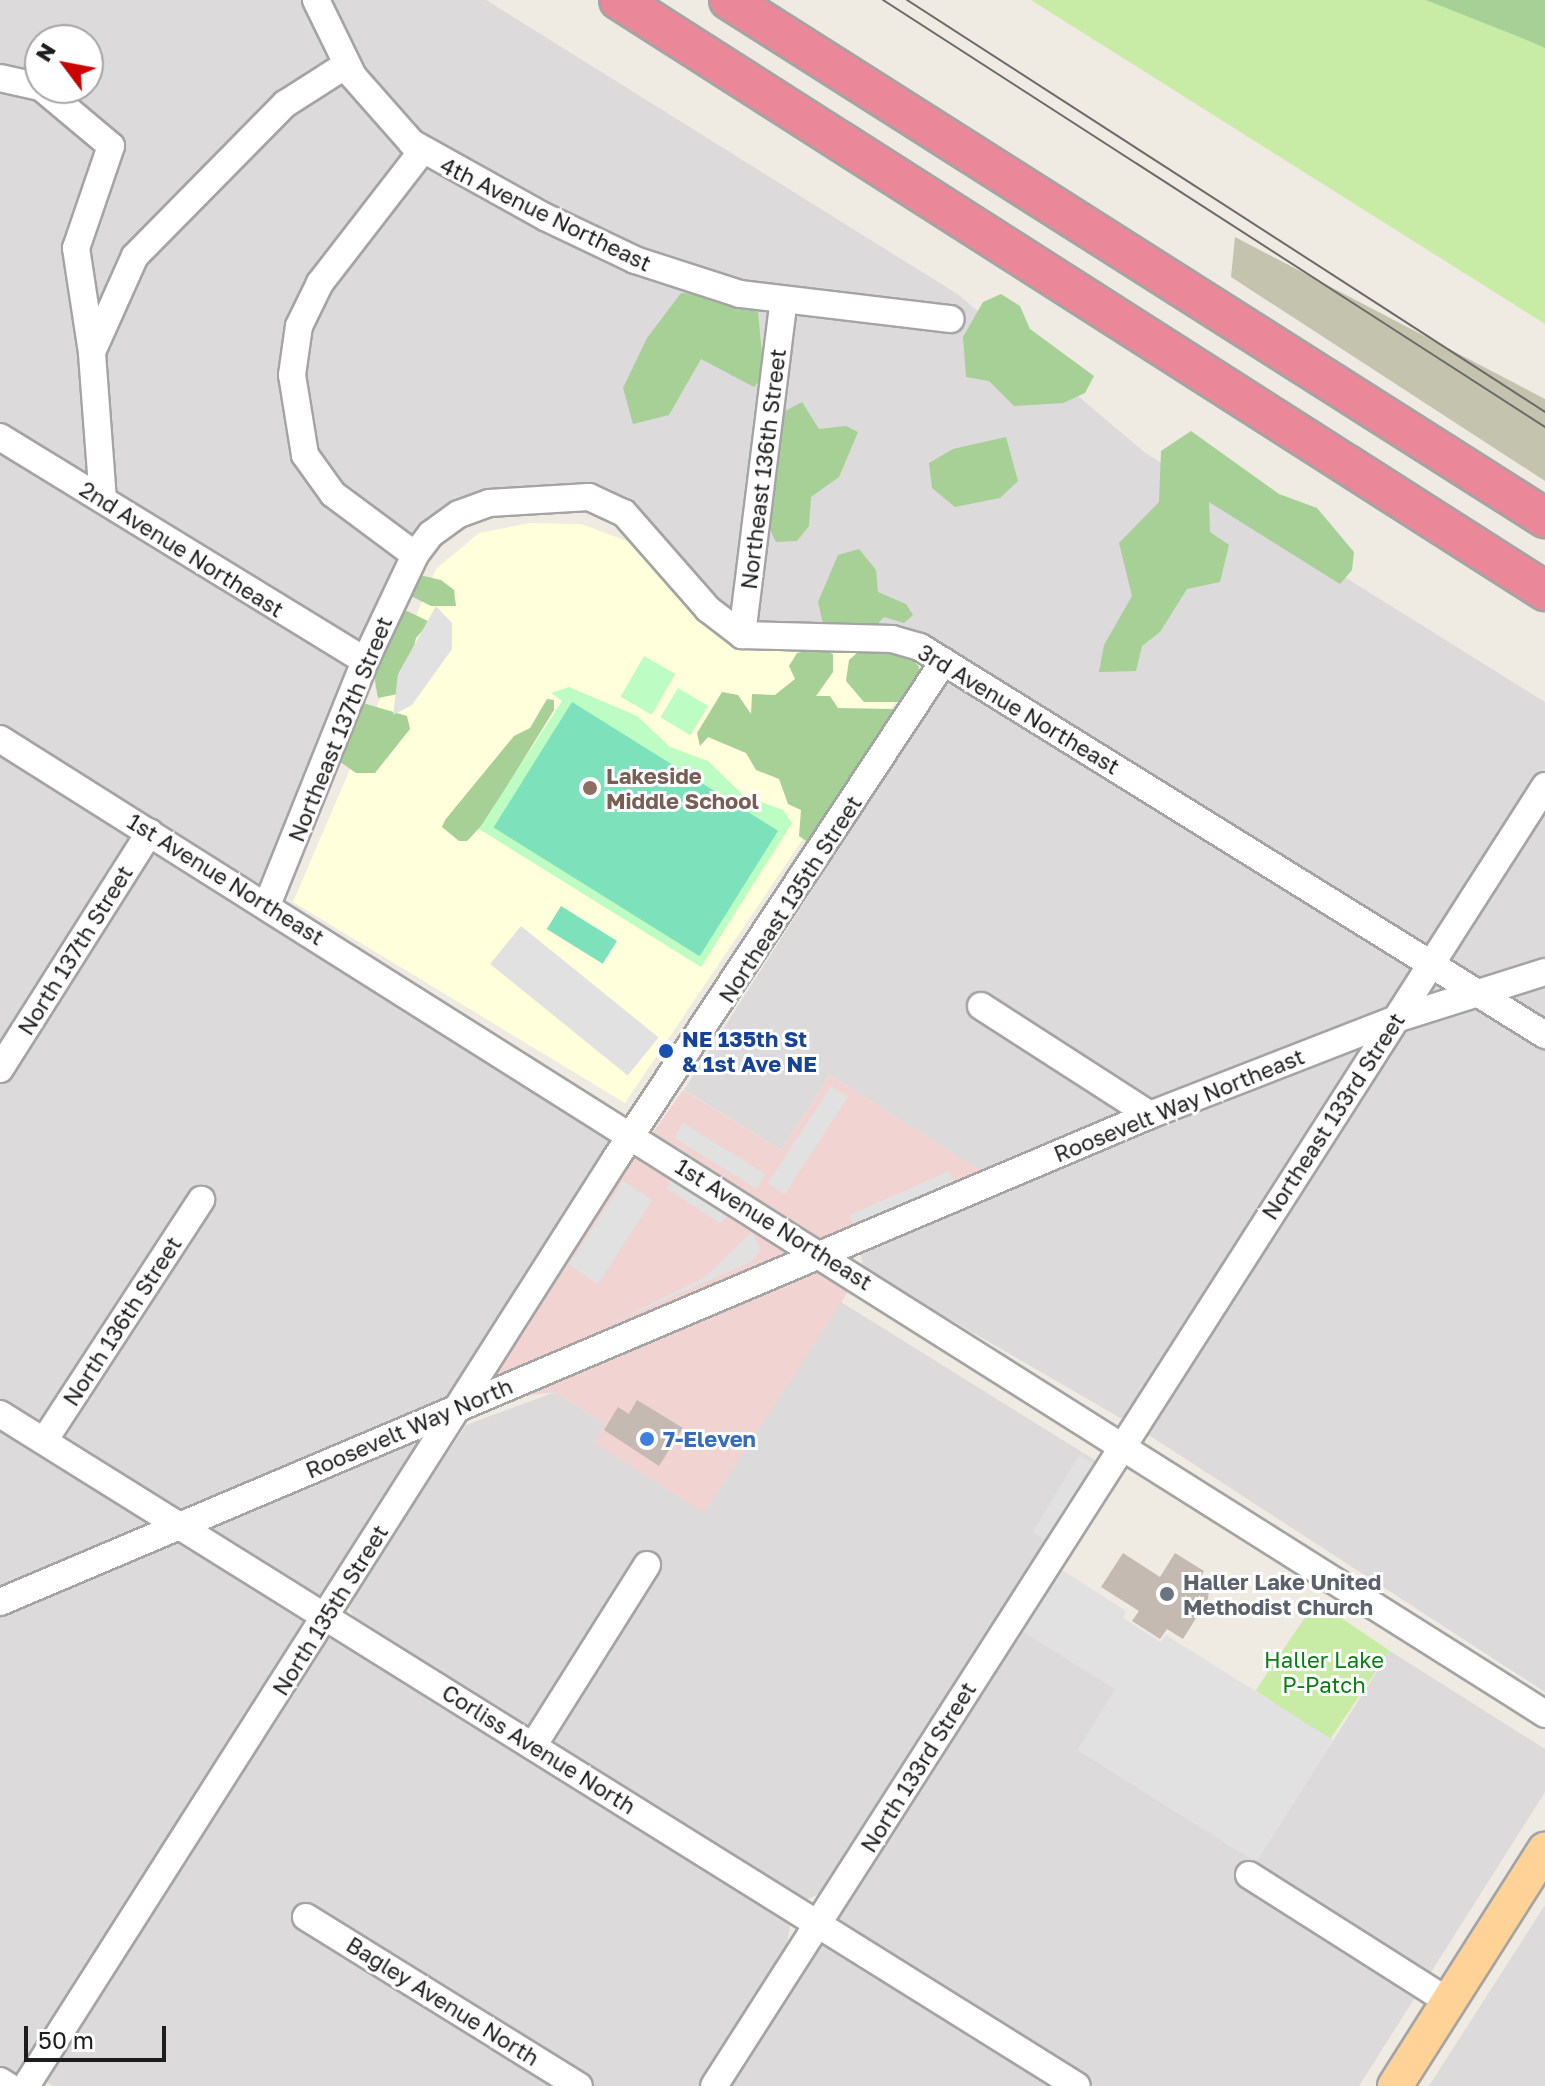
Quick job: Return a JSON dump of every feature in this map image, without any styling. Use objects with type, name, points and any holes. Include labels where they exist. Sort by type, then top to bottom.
[{"type":"highway","points":[[619,0],[1545,591]]},
{"type":"highway","points":[[729,0],[1545,518]]},
{"type":"main road","points":[[1395,2086],[1545,1850]]},
{"type":"street","name":"4th Avenue Northeast","points":[[316,0],[346,65],[422,151],[635,260],[783,304],[951,319]]},
{"type":"street","points":[[92,352],[143,244],[285,104],[346,65]]},
{"type":"street","points":[[0,78],[24,83]]},
{"type":"street","points":[[61,104],[111,146],[76,248],[92,352],[103,500]]},
{"type":"street","points":[[422,151],[320,283],[299,326],[292,375],[305,455],[333,494],[415,555],[445,523],[489,503],[589,497],[624,513],[714,615],[742,635]]},
{"type":"street","name":"Northeast 136th Street","points":[[742,635],[783,304]]},
{"type":"street","name":"2nd Avenue Northeast","points":[[0,437],[365,661]]},
{"type":"street","name":"Northeast 137th Street","points":[[267,905],[365,661],[415,555]]},
{"type":"street","name":"3rd Avenue Northeast","points":[[742,635],[892,639],[944,661],[1545,1035]]},
{"type":"street","name":"Northeast 135th Street","points":[[633,1135],[944,661]]},
{"type":"street","name":"1st Avenue Northeast","points":[[0,739],[633,1135],[1545,1714]]},
{"type":"street","name":"Northeast 133rd Street","points":[[1119,1445],[1545,786]]},
{"type":"street","name":"North 137th Street","points":[[0,1069],[150,832]]},
{"type":"street","name":"Roosevelt Way Northeast","points":[[819,1254],[1150,1115],[1396,1019],[1545,972]]},
{"type":"street","points":[[981,1006],[1150,1115]]},
{"type":"street","name":"North 135th Street","points":[[26,2086],[633,1135]]},
{"type":"street","name":"North 136th Street","points":[[44,1441],[201,1200]]},
{"type":"street","name":"Roosevelt Way North","points":[[0,1602],[819,1254]]},
{"type":"street","name":"Corliss Avenue North","points":[[0,1414],[184,1525],[1077,2086]]},
{"type":"street","name":"North 133rd Street","points":[[714,2086],[819,1925],[1119,1445]]},
{"type":"street","points":[[533,1746],[647,1565]]},
{"type":"street","points":[[1249,1875],[1449,2002]]},
{"type":"street","name":"Bagley Avenue North","points":[[306,1917],[579,2086]]},
{"type":"street","points":[[0,2081],[8,2086]]},
{"type":"shaded area","points":[[0,0],[486,0],[959,295],[1144,452],[1545,702],[1545,1035],[920,647],[759,640],[636,524],[549,496],[431,534],[267,905],[615,1142],[13,2086],[0,2086]]},
{"type":"shaded area","points":[[1235,237],[1545,399],[1545,481],[1231,277]]},
{"type":"shaded area","name":"Lakeside Middle School","points":[[530,523],[581,524],[635,544],[709,622],[862,647],[915,673],[625,1103],[293,902],[436,569],[479,533]]},
{"type":"shaded area","points":[[436,606],[452,623],[452,649],[412,705],[393,715],[398,674]]},
{"type":"shaded area","points":[[948,678],[1545,1041],[1545,1692],[1141,1430],[863,1269],[861,1253],[869,1245],[1012,1191],[830,1075],[781,1150],[684,1090]]},
{"type":"shaded area","points":[[521,926],[659,1037],[628,1075],[490,964]]},
{"type":"shaded area","points":[[830,1075],[997,1181],[820,1254],[857,1278],[704,1513],[594,1443],[605,1424],[555,1392],[459,1405],[683,1090],[781,1150]]},
{"type":"shaded area","points":[[831,1086],[848,1097],[785,1194],[768,1183]]},
{"type":"shaded area","points":[[683,1123],[765,1174],[756,1189],[674,1137]]},
{"type":"shaded area","points":[[949,1171],[956,1187],[856,1231],[849,1215]]},
{"type":"shaded area","points":[[673,1178],[730,1213],[720,1223],[667,1189]]},
{"type":"shaded area","points":[[623,1181],[652,1200],[598,1284],[569,1265]]},
{"type":"shaded area","points":[[753,1231],[760,1251],[751,1262],[610,1324],[705,1277]]},
{"type":"shaded area","points":[[841,1302],[1098,1462],[844,1863],[820,1893],[802,1902],[356,1622],[348,1604],[466,1425],[555,1392],[605,1424],[595,1443]]},
{"type":"shaded area","points":[[1079,1455],[1097,1466],[1051,1543],[1033,1532]]},
{"type":"shaded area","points":[[1056,1566],[1126,1611],[1123,1618],[1161,1642],[1166,1635],[1333,1740],[1256,1862],[1078,1750],[1115,1689],[1017,1628]]},
{"type":"shaded area","points":[[1017,1628],[1116,1689],[1078,1750],[1256,1862],[1390,1651],[1545,1749],[1545,1792],[1359,2086],[1094,2086],[832,1920]]},
{"type":"shaded area","points":[[335,1635],[791,1921],[785,1955],[700,2086],[53,2086],[41,2078],[326,1637]]},
{"type":"shaded area","points":[[1545,1905],[1545,2086],[1429,2086]]},
{"type":"shaded area","points":[[818,1943],[825,1943],[1054,2086],[723,2086]]},
{"type":"green space","points":[[1031,0],[1545,0],[1545,324]]},
{"type":"green space","points":[[1426,0],[1545,0],[1545,48],[1522,38]]},
{"type":"green space","points":[[681,293],[716,295],[758,312],[764,376],[754,387],[701,359],[669,415],[633,424],[623,388],[647,338]]},
{"type":"green space","points":[[1001,294],[1020,306],[1030,329],[1094,376],[1085,393],[1063,403],[1014,406],[989,381],[966,377],[963,337],[983,302]]},
{"type":"green space","points":[[802,402],[819,429],[846,426],[858,432],[839,477],[811,497],[809,526],[797,541],[776,542],[764,518],[771,473],[785,411]]},
{"type":"green space","points":[[1191,431],[1279,494],[1317,508],[1354,552],[1352,570],[1340,584],[1209,502],[1210,532],[1229,545],[1220,582],[1187,589],[1160,632],[1142,646],[1136,671],[1099,672],[1104,645],[1132,596],[1119,543],[1159,502],[1161,451]]},
{"type":"green space","points":[[1006,437],[1018,481],[1000,498],[955,507],[932,488],[929,463],[953,449]]},
{"type":"green space","points":[[859,549],[876,570],[878,592],[906,604],[913,615],[904,623],[884,617],[872,630],[824,628],[818,602],[838,555]]},
{"type":"green space","points":[[415,574],[441,580],[454,590],[456,606],[431,606],[411,596],[407,584]]},
{"type":"green space","points":[[407,611],[430,622],[416,638],[403,693],[378,698],[373,671],[398,614]]},
{"type":"green space","points":[[866,645],[902,647],[919,667],[917,691],[900,702],[864,702],[846,681],[849,660]]},
{"type":"green space","points":[[817,648],[833,654],[833,672],[816,696],[830,696],[838,708],[894,709],[901,720],[809,843],[799,836],[801,810],[788,804],[779,779],[756,770],[746,753],[708,737],[700,746],[697,733],[722,692],[738,695],[751,714],[752,694],[775,695],[795,679],[789,666],[797,653]]},
{"type":"green space","points":[[644,656],[675,674],[652,715],[620,697]]},
{"type":"green space","points":[[569,687],[637,716],[670,747],[708,761],[743,795],[783,810],[792,823],[701,967],[479,829],[562,701],[551,693]]},
{"type":"green space","points":[[678,688],[708,706],[690,735],[660,717]]},
{"type":"green space","points":[[547,699],[554,700],[554,710],[485,822],[467,841],[459,841],[442,827],[445,820],[514,736],[530,728]]},
{"type":"green space","points":[[572,702],[778,831],[700,956],[494,828]]},
{"type":"green space","points":[[363,703],[407,716],[410,729],[375,773],[356,773],[336,759],[353,710]]},
{"type":"green space","points":[[561,906],[617,941],[603,964],[547,929]]},
{"type":"green space","name":"Haller Lake P-Patch","points":[[1316,1601],[1390,1651],[1329,1740],[1256,1691]]},
{"type":"building","name":"7-Eleven","points":[[637,1400],[683,1428],[659,1466],[604,1430],[618,1407],[629,1414]]},
{"type":"building","name":"Haller Lake United Methodist Church","points":[[1123,1553],[1160,1577],[1175,1553],[1204,1571],[1197,1583],[1209,1591],[1208,1599],[1183,1639],[1167,1629],[1160,1639],[1132,1621],[1139,1611],[1101,1587]]},
{"type":"tram line","points":[[883,0],[1545,427]]},
{"type":"tram line","points":[[907,0],[1545,412]]},
{"type":"place","name":"Lakeside Middle School","points":[[590,788]]},
{"type":"place","name":"NE 135th St & 1st Ave NE","points":[[666,1051]]},
{"type":"place","name":"7-Eleven","points":[[647,1439]]},
{"type":"place","name":"Haller Lake United Methodist Church","points":[[1167,1594]]}]
